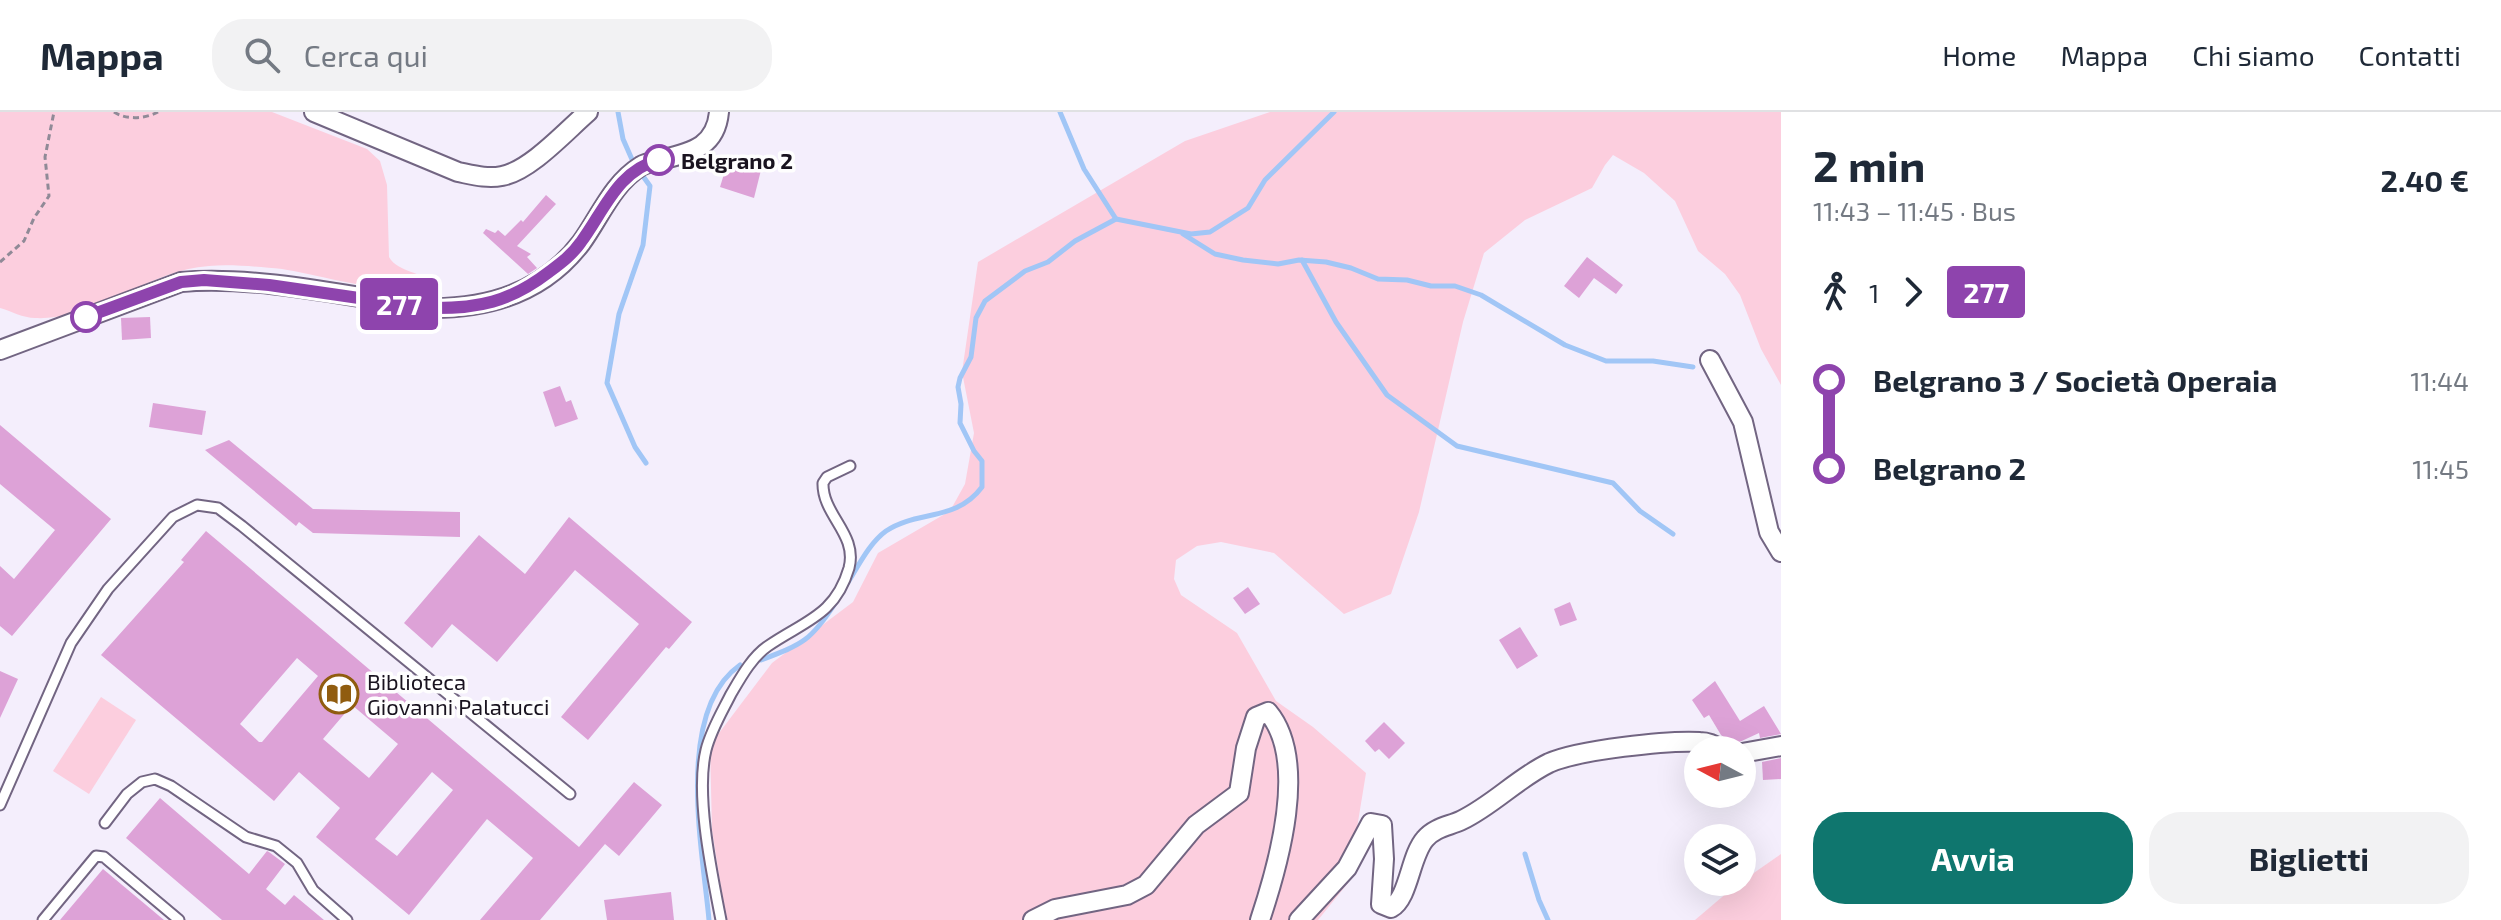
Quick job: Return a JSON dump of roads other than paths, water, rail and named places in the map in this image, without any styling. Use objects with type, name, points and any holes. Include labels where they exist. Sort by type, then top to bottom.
[{"type":"street","points":[[314,112],[458,172],[481,177],[503,176],[520,169],[588,112]]},
{"type":"street","points":[[0,350],[181,282],[204,280],[269,285],[428,308],[452,309],[495,303],[532,285],[567,259],[581,243],[617,186],[643,164],[693,151],[707,142],[716,131],[719,112]]},
{"type":"street","points":[[1710,360],[1743,422],[1769,532],[1781,552]]},
{"type":"street","points":[[1033,920],[1055,909],[1127,895],[1146,885],[1196,825],[1239,793],[1251,727],[1256,717],[1268,712],[1277,723],[1285,748],[1289,812],[1272,887],[1260,920]]},
{"type":"street","points":[[1299,920],[1347,868],[1371,823],[1382,825],[1384,859],[1381,904],[1391,908],[1400,897],[1418,849],[1432,832],[1463,820],[1549,764],[1621,748],[1684,743]]},
{"type":"street","points":[[1756,750],[1781,746]]},
{"type":"lane","points":[[721,920],[705,812],[703,782],[706,749],[728,700],[754,659],[767,647],[813,620],[839,590],[848,569],[851,547],[830,511],[823,483],[827,477],[850,466]]},
{"type":"lane","points":[[0,805],[71,643],[108,589],[146,546],[173,517],[197,505],[218,508],[242,526],[570,794]]},
{"type":"lane","points":[[105,823],[127,794],[142,782],[155,779],[171,786],[246,837],[276,846],[297,863],[313,890],[347,920]]},
{"type":"lane","points":[[43,920],[96,856],[104,857],[179,920]]},
{"type":"waterway","points":[[618,112],[623,139],[634,164]]},
{"type":"waterway","points":[[1060,112],[1084,169],[1116,219]]},
{"type":"waterway","points":[[845,587],[868,550],[886,531],[910,520],[960,506],[982,487],[982,461],[960,423],[958,387],[971,357],[976,318],[985,301],[1025,271],[1048,262],[1075,241],[1116,219],[1191,234],[1210,232],[1248,208],[1265,180],[1334,112]]},
{"type":"waterway","points":[[640,172],[650,186],[643,245],[619,314],[607,383],[635,447],[646,463]]},
{"type":"waterway","points":[[1183,234],[1215,254],[1243,260],[1278,264],[1299,260],[1326,262],[1378,279],[1455,286],[1481,295],[1565,345],[1606,361],[1653,361],[1693,367]]},
{"type":"waterway","points":[[1302,260],[1336,322],[1387,395],[1457,446],[1613,483],[1640,511],[1673,534]]},
{"type":"waterway","points":[[761,660],[805,640],[836,602]]},
{"type":"waterway","points":[[709,920],[699,822],[700,748],[706,715],[719,686],[740,665]]},
{"type":"waterway","points":[[1525,854],[1548,920]]},
{"type":"place","name":"Belgrano 2","points":[[659,160]]},
{"type":"place","name":"Biblioteca Giovanni Palatucci","points":[[339,694]]}]
